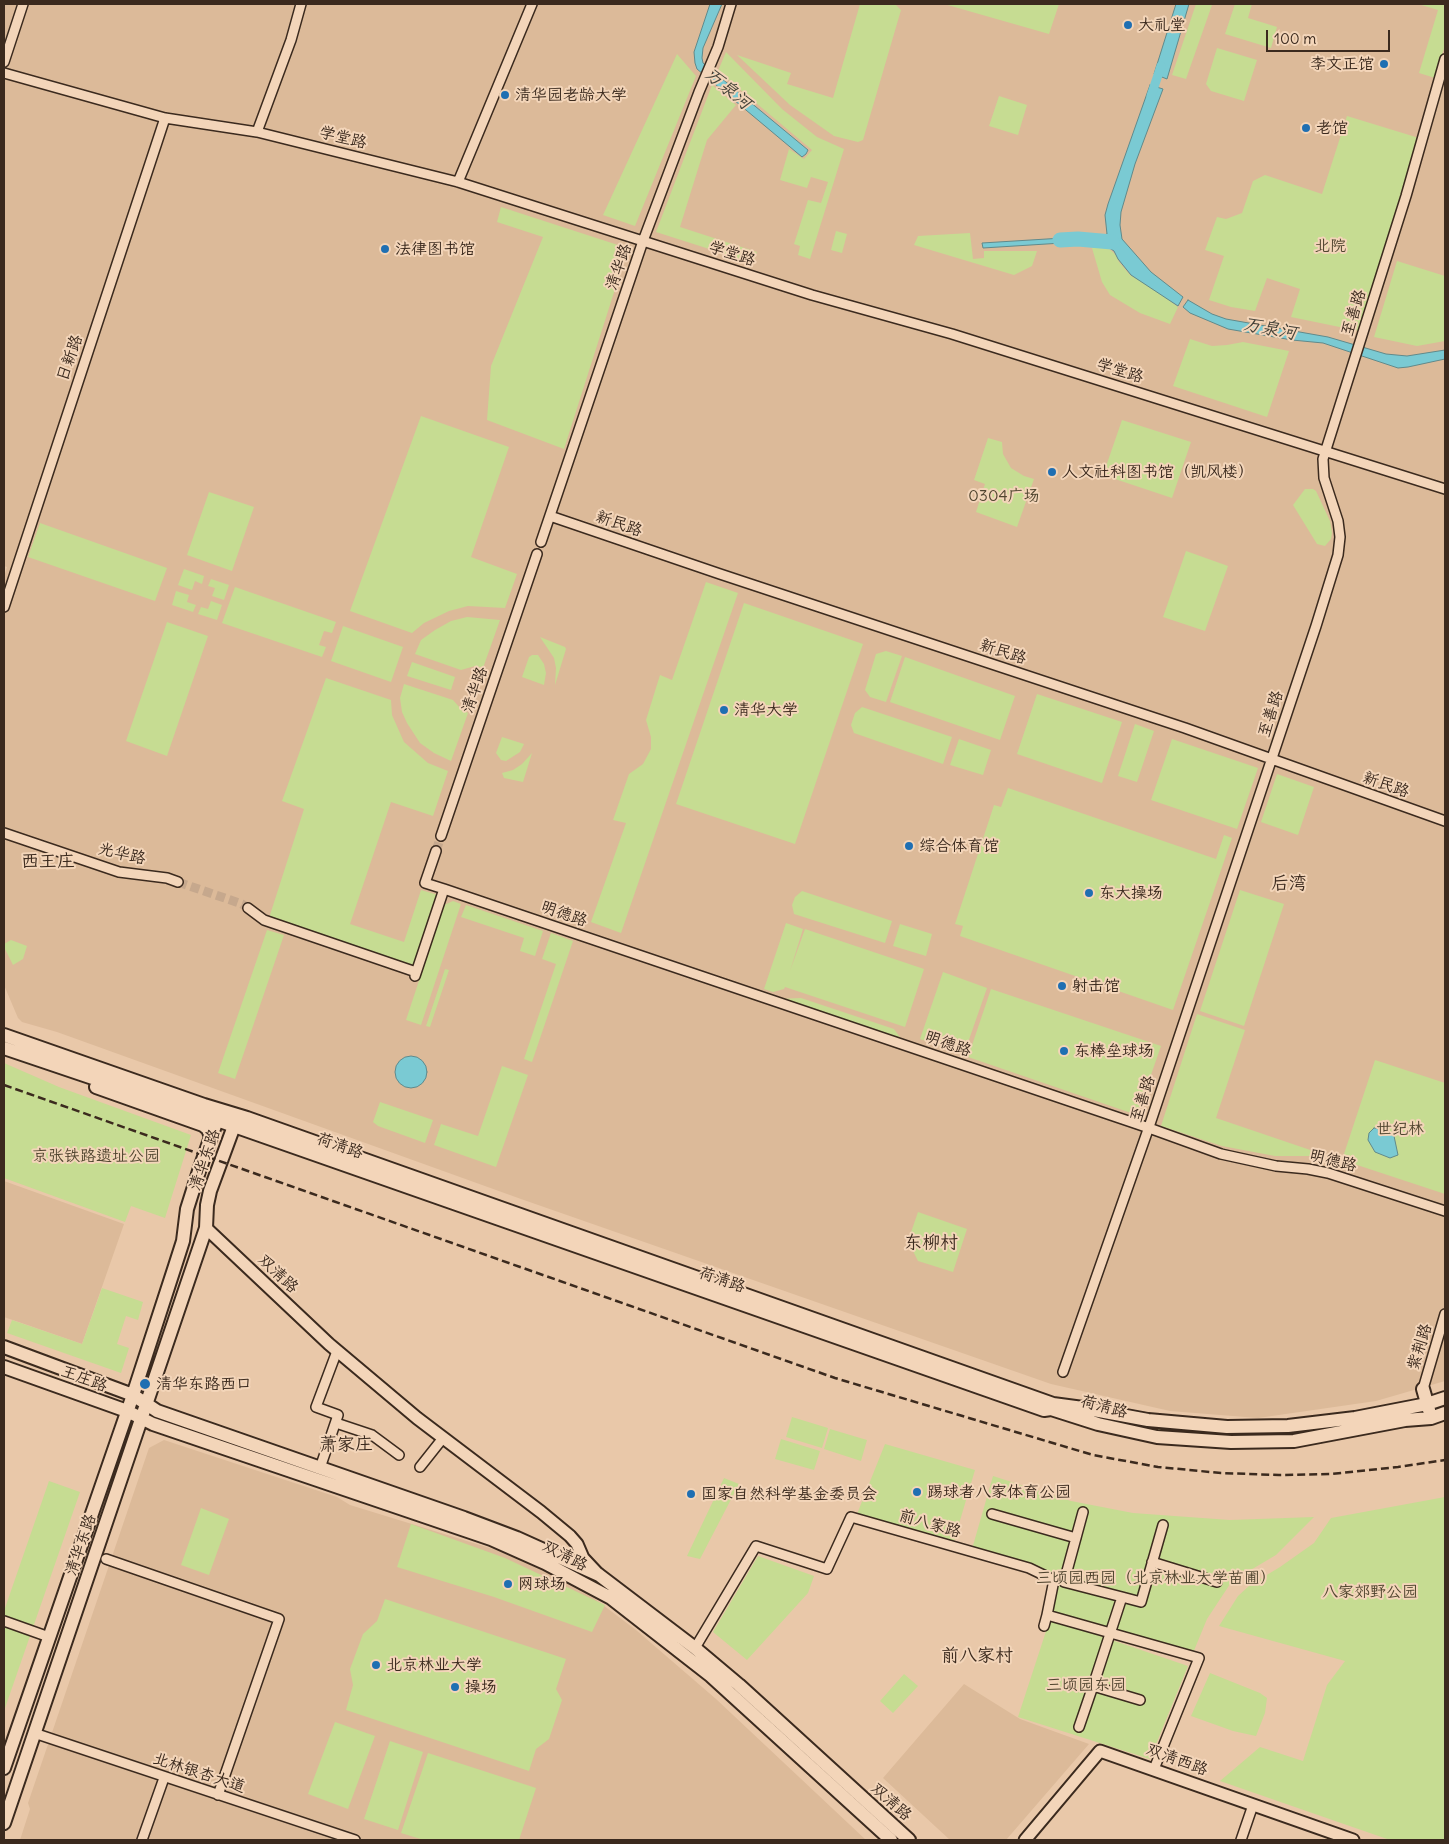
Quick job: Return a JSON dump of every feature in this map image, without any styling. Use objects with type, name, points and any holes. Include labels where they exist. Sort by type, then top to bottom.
[{"type":"main road","name":"荷清路","points":[[4,1035],[1053,1404],[1148,1420],[1227,1428],[1288,1426],[1355,1418],[1427,1404],[1445,1398]]},
{"type":"main road","name":"荷清路","points":[[8,1049],[217,1120],[1025,1404],[1044,1410],[1051,1409],[1098,1424],[1157,1437],[1215,1441],[1294,1441],[1405,1420],[1431,1418],[1445,1412]]},
{"type":"main road","points":[[8,1049],[31,1063],[203,1124],[208,1129],[210,1137]]},
{"type":"main road","name":"清华东路","points":[[4,1768],[7,1748],[49,1637],[183,1241],[191,1194],[210,1137],[217,1120],[229,1113],[234,1126],[210,1191],[206,1228],[152,1408],[34,1733],[4,1823]]},
{"type":"main road","name":"王庄路","points":[[4,1347],[132,1395],[152,1408]]},
{"type":"main road","name":"王庄路","points":[[4,1367],[127,1411],[147,1422]]},
{"type":"main road","points":[[1423,1388],[1431,1418]]},
{"type":"main road","name":"双清路","points":[[152,1408],[517,1538],[599,1575],[695,1648],[768,1711],[910,1840]]},
{"type":"main road","name":"双清路","points":[[147,1422],[491,1539],[545,1563],[611,1598],[711,1676],[891,1840]]},
{"type":"street","points":[[4,62],[23,4]]},
{"type":"street","points":[[257,132],[291,40],[301,4]]},
{"type":"street","points":[[458,182],[532,4]]},
{"type":"street","name":"清华路","points":[[541,542],[643,241],[716,54],[731,4]]},
{"type":"street","name":"至善路","points":[[1063,1372],[1149,1128],[1272,760],[1338,555],[1340,537],[1338,521],[1324,478],[1323,465],[1326,450],[1406,196],[1445,59]]},
{"type":"street","name":"学堂路","points":[[4,73],[165,118],[257,132],[458,182],[812,295],[952,334],[1326,450],[1445,489]]},
{"type":"street","name":"日新路","points":[[4,607],[165,118]]},
{"type":"street","name":"新民路","points":[[550,516],[1169,723],[1445,821]]},
{"type":"street","name":"清华路","points":[[441,836],[537,554]]},
{"type":"street","name":"光华路","points":[[4,833],[119,872],[167,878],[178,882]]},
{"type":"street","points":[[248,908],[264,920],[416,974],[444,889],[425,883],[436,851]]},
{"type":"street","name":"明德路","points":[[444,889],[1221,1154],[1276,1166],[1328,1173],[1445,1211]]},
{"type":"street","points":[[4,1035],[8,1049]]},
{"type":"street","name":"双清路","points":[[206,1228],[337,1351],[416,1418],[570,1536],[578,1544],[583,1558],[599,1575]]},
{"type":"street","name":"紫荆路","points":[[1423,1388],[1445,1314]]},
{"type":"street","points":[[320,1468],[338,1415],[316,1407],[337,1351]]},
{"type":"street","points":[[336,1423],[372,1435],[399,1455]]},
{"type":"street","points":[[420,1467],[443,1438]]},
{"type":"street","points":[[1083,1512],[1064,1582],[1141,1602],[1162,1525]]},
{"type":"street","points":[[992,1514],[1076,1538]]},
{"type":"street","name":"前八家路","points":[[695,1648],[756,1546],[827,1569],[851,1516],[1029,1568],[1054,1580],[1047,1615]]},
{"type":"street","points":[[106,1559],[279,1619],[218,1795]]},
{"type":"street","points":[[1152,1562],[1217,1582]]},
{"type":"street","points":[[1079,1727],[1122,1597]]},
{"type":"street","points":[[1044,1626],[1047,1615],[1199,1658],[1154,1769]]},
{"type":"street","points":[[4,1621],[49,1637]]},
{"type":"street","points":[[1093,1686],[1140,1700]]},
{"type":"street","name":"北林银杏大道","points":[[34,1733],[349,1839]]},
{"type":"street","name":"双清西路","points":[[1025,1840],[1100,1751],[1352,1840]]},
{"type":"street","points":[[142,1840],[164,1778]]},
{"type":"street","points":[[1241,1840],[1254,1805]]},
{"type":"shaded area","name":"清华大学","points":[[4,4],[1445,4],[1445,1381],[1376,1401],[1258,1418],[1170,1411],[1051,1384],[521,1199],[57,1032],[22,1022],[18,1018],[4,985],[4,577],[7,567],[4,566]]},
{"type":"shaded area","points":[[4,1181],[124,1224],[82,1344],[4,1317]]},
{"type":"shaded area","name":"北京林业大学","points":[[164,1440],[337,1497],[350,1505],[506,1553],[583,1590],[636,1630],[716,1699],[866,1840],[20,1840],[30,1809],[28,1803],[149,1448]]},
{"type":"shaded area","points":[[964,1684],[1020,1719],[1089,1744],[1006,1840],[950,1840],[883,1778]]},
{"type":"green space","points":[[860,4],[895,4],[901,10],[863,140],[858,142],[834,136],[790,105],[737,55],[791,73],[787,84],[833,98]]},
{"type":"green space","points":[[944,4],[1059,4],[1049,34]]},
{"type":"green space","points":[[1196,4],[1212,5],[1186,79],[1172,75]]},
{"type":"green space","points":[[1235,4],[1252,4],[1248,18],[1277,27],[1271,48],[1225,34]]},
{"type":"green space","points":[[1418,4],[1445,4],[1445,45],[1435,78],[1419,73],[1438,10]]},
{"type":"green space","points":[[1217,48],[1257,60],[1244,101],[1211,91],[1206,84]]},
{"type":"green space","points":[[726,52],[782,109],[817,137],[844,149],[810,259],[798,255],[800,246],[794,244],[808,200],[821,203],[828,182],[811,177],[807,188],[780,180],[789,149],[804,159],[812,150],[718,71]]},
{"type":"green space","points":[[677,54],[696,76],[635,226],[603,215]]},
{"type":"green space","points":[[712,85],[736,105],[707,140],[680,227],[757,252],[753,263],[656,232]]},
{"type":"green space","points":[[999,96],[1027,105],[1018,135],[989,126]]},
{"type":"green space","name":"北院","points":[[1347,116],[1419,138],[1359,331],[1291,317],[1300,289],[1267,278],[1255,311],[1231,307],[1209,300],[1224,256],[1205,250],[1217,217],[1226,219],[1242,213],[1253,181],[1265,175],[1322,194]]},
{"type":"green space","points":[[501,207],[621,246],[624,261],[564,449],[487,420],[491,366],[543,237],[497,222]]},
{"type":"green space","points":[[836,231],[847,234],[842,253],[831,250]]},
{"type":"green space","points":[[970,233],[973,259],[984,258],[984,251],[1037,251],[1032,266],[1014,275],[914,245],[918,236]]},
{"type":"green space","points":[[1107,247],[1116,255],[1119,262],[1130,275],[1150,286],[1178,307],[1170,324],[1140,313],[1110,295],[1102,282],[1092,248]]},
{"type":"green space","points":[[1397,261],[1445,276],[1445,341],[1417,346],[1374,337]]},
{"type":"green space","points":[[1190,339],[1212,346],[1243,342],[1289,351],[1267,417],[1173,386]]},
{"type":"green space","points":[[421,416],[509,447],[471,557],[517,574],[505,608],[468,606],[449,611],[424,623],[412,633],[350,611]]},
{"type":"green space","points":[[1122,420],[1191,442],[1172,498],[1103,475]]},
{"type":"green space","name":"0304广场","points":[[988,438],[1002,442],[1003,454],[1011,468],[1024,476],[1034,479],[1017,527],[976,512],[985,484],[974,480]]},
{"type":"green space","points":[[1305,489],[1316,491],[1330,521],[1331,539],[1325,546],[1317,544],[1293,505]]},
{"type":"green space","points":[[209,492],[254,507],[232,571],[187,555]]},
{"type":"green space","points":[[40,523],[167,568],[155,601],[28,557]]},
{"type":"green space","points":[[1186,551],[1228,566],[1205,631],[1163,617]]},
{"type":"green space","points":[[184,569],[204,576],[202,584],[195,581],[192,590],[178,585]]},
{"type":"green space","points":[[211,579],[229,585],[224,600],[212,596],[215,588],[208,586]]},
{"type":"green space","points":[[706,582],[738,593],[621,933],[591,922],[626,823],[613,820],[629,774],[643,764],[651,749],[651,737],[646,720],[660,675],[672,680]]},
{"type":"green space","points":[[235,587],[336,622],[332,633],[324,631],[319,645],[326,647],[322,657],[222,623]]},
{"type":"green space","points":[[176,591],[189,595],[187,602],[196,605],[193,612],[172,605]]},
{"type":"green space","points":[[211,601],[222,605],[217,620],[198,614],[201,607],[208,609]]},
{"type":"green space","points":[[744,603],[863,644],[795,844],[676,804]]},
{"type":"green space","points":[[467,617],[500,620],[483,668],[475,666],[461,670],[415,654],[421,640],[435,630],[451,621]]},
{"type":"green space","points":[[167,622],[208,636],[167,756],[126,741]]},
{"type":"green space","points":[[343,626],[403,647],[391,682],[331,661]]},
{"type":"green space","points":[[540,637],[566,649],[555,685],[556,668],[554,658]]},
{"type":"green space","points":[[886,651],[902,656],[886,702],[870,697],[865,690],[876,654]]},
{"type":"green space","points":[[538,655],[544,664],[546,673],[544,685],[522,677],[529,657]]},
{"type":"green space","points":[[905,657],[1015,696],[1000,740],[890,702]]},
{"type":"green space","points":[[412,662],[455,677],[451,690],[407,676]]},
{"type":"green space","points":[[326,678],[391,700],[392,715],[404,742],[428,763],[448,771],[433,816],[391,802],[350,924],[404,942],[421,890],[438,895],[414,967],[269,918],[304,809],[282,801]]},
{"type":"green space","points":[[404,684],[453,700],[461,709],[468,713],[451,761],[434,753],[420,743],[407,723],[402,712],[400,698]]},
{"type":"green space","points":[[1037,694],[1122,722],[1102,783],[1017,754]]},
{"type":"green space","points":[[862,707],[952,737],[943,764],[854,733],[851,725],[855,713]]},
{"type":"green space","points":[[1135,724],[1154,731],[1137,782],[1118,776]]},
{"type":"green space","points":[[502,737],[524,744],[520,752],[506,761],[501,760],[496,753]]},
{"type":"green space","points":[[959,739],[991,750],[983,775],[950,765]]},
{"type":"green space","points":[[1172,739],[1258,768],[1237,829],[1151,800]]},
{"type":"green space","points":[[532,753],[523,782],[504,778],[502,773],[513,770],[522,764]]},
{"type":"green space","points":[[1277,774],[1314,787],[1298,835],[1261,822]]},
{"type":"green space","name":"东大操场","points":[[1008,788],[1216,859],[1224,835],[1232,838],[1173,1010],[960,936],[963,926],[955,924],[994,805],[1001,807]]},
{"type":"green space","points":[[1240,890],[1284,904],[1244,1026],[1200,1011]]},
{"type":"green space","points":[[802,891],[892,921],[885,943],[794,914],[792,905],[795,897]]},
{"type":"green space","points":[[453,901],[461,904],[421,1025],[406,1020],[444,905]]},
{"type":"green space","points":[[466,905],[543,931],[535,956],[520,951],[524,938],[461,917]]},
{"type":"green space","points":[[786,923],[803,929],[790,971],[805,929],[924,969],[905,1027],[785,987],[773,992],[764,989]]},
{"type":"green space","points":[[900,924],[932,934],[926,956],[893,946]]},
{"type":"green space","points":[[267,930],[284,935],[235,1079],[218,1073]]},
{"type":"green space","points":[[551,933],[573,941],[532,1062],[524,1059],[556,964],[542,959]]},
{"type":"green space","points":[[11,940],[27,946],[23,959],[13,965],[4,947],[4,944]]},
{"type":"green space","points":[[445,969],[449,970],[430,1027],[426,1026]]},
{"type":"green space","points":[[943,972],[987,988],[964,1054],[920,1039]]},
{"type":"green space","name":"东棒垒球场","points":[[991,989],[1161,1046],[1137,1115],[968,1057]]},
{"type":"green space","points":[[801,998],[894,1029],[902,1040],[778,999]]},
{"type":"green space","points":[[1197,1014],[1245,1030],[1216,1118],[1328,1156],[1275,1156],[1222,1146],[1161,1126]]},
{"type":"green space","name":"世纪林","points":[[1375,1060],[1445,1083],[1445,1194],[1342,1160]]},
{"type":"green space","name":"京张铁路遗址公园","points":[[4,1063],[59,1087],[191,1135],[165,1218],[131,1206],[125,1222],[4,1178]]},
{"type":"green space","points":[[502,1066],[528,1075],[496,1167],[434,1145],[441,1124],[478,1136]]},
{"type":"green space","points":[[380,1102],[433,1120],[425,1143],[378,1126],[373,1122]]},
{"type":"green space","points":[[918,1212],[967,1229],[953,1272],[918,1261],[908,1241]]},
{"type":"green space","points":[[102,1288],[143,1302],[138,1320],[126,1316],[117,1344],[129,1348],[121,1373],[7,1333],[12,1320],[82,1344]]},
{"type":"green space","points":[[1394,1414],[1298,1436],[1259,1438],[1150,1432],[1089,1415],[1197,1427]]},
{"type":"green space","points":[[792,1417],[828,1428],[822,1448],[786,1437]]},
{"type":"green space","points":[[830,1429],[867,1440],[861,1461],[824,1449]]},
{"type":"green space","points":[[781,1439],[820,1451],[814,1470],[775,1459]]},
{"type":"green space","name":"踢球者八家体育公园","points":[[885,1444],[975,1470],[953,1544],[857,1514]]},
{"type":"green space","name":"三顷园西园（北京林业大学苗圃）","points":[[993,1476],[1071,1501],[1133,1513],[1230,1520],[1314,1517],[1276,1555],[1232,1581],[1207,1619],[1193,1653],[1049,1612],[1058,1575],[972,1549]]},
{"type":"green space","points":[[724,1478],[739,1484],[700,1559],[687,1556]]},
{"type":"green space","points":[[49,1481],[80,1492],[4,1711],[4,1611]]},
{"type":"green space","name":"八家郊野公园","points":[[1445,1497],[1445,1840],[1390,1840],[1220,1781],[1260,1747],[1303,1761],[1327,1685],[1345,1661],[1219,1626],[1238,1596],[1250,1585],[1314,1543],[1331,1518]]},
{"type":"green space","points":[[201,1508],[229,1519],[209,1575],[181,1565]]},
{"type":"green space","name":"网球场","points":[[411,1524],[505,1558],[605,1605],[592,1632],[494,1597],[397,1567]]},
{"type":"green space","points":[[758,1556],[814,1576],[808,1593],[747,1660],[713,1632]]},
{"type":"green space","name":"操场","points":[[385,1599],[566,1659],[556,1689],[562,1700],[549,1739],[536,1749],[529,1771],[346,1710],[353,1685],[350,1669],[363,1634],[377,1621]]},
{"type":"green space","name":"三顷园东园","points":[[1050,1619],[1188,1666],[1150,1759],[1018,1717]]},
{"type":"green space","points":[[1210,1673],[1260,1693],[1267,1698],[1265,1713],[1256,1736],[1233,1731],[1191,1716]]},
{"type":"green space","points":[[904,1674],[918,1686],[893,1713],[880,1701]]},
{"type":"green space","points":[[335,1722],[375,1736],[348,1809],[308,1794]]},
{"type":"green space","points":[[390,1741],[423,1752],[398,1830],[364,1819]]},
{"type":"green space","points":[[428,1753],[536,1788],[519,1840],[424,1840],[401,1833]]},
{"type":"water","points":[[710,4],[722,4],[703,48],[703,63],[808,150],[802,157],[697,69],[694,52]]},
{"type":"water","points":[[1176,4],[1189,4],[1167,79],[1154,74]]},
{"type":"water","points":[[1150,85],[1163,89],[1135,164],[1121,212],[1120,225],[1122,239],[1151,272],[1183,297],[1178,306],[1131,275],[1114,251],[1108,247],[1092,244],[1093,236],[1107,234],[1105,215],[1108,204]]},
{"type":"water","points":[[1079,237],[1078,242],[983,248],[982,243]]},
{"type":"water","points":[[1188,300],[1212,314],[1226,319],[1328,337],[1386,354],[1407,356],[1445,350],[1445,359],[1398,368],[1323,343],[1292,340],[1228,329],[1190,313],[1183,307]]},
{"type":"water","points":[[411,1056],[417,1057],[422,1061],[426,1066],[426,1078],[422,1083],[417,1087],[411,1088],[405,1087],[400,1083],[396,1078],[395,1072],[396,1066],[400,1061],[405,1057]]},
{"type":"water","points":[[1374,1128],[1385,1130],[1394,1136],[1398,1155],[1390,1158],[1375,1152],[1368,1140],[1369,1133]]},
{"type":"waterway","name":"万泉河","points":[[1151,96],[1161,66]]},
{"type":"waterway","name":"万泉河","points":[[1060,240],[1078,239],[1112,242]]},
{"type":"tunnel","points":[[436,851],[441,836]]},
{"type":"tunnel","points":[[178,882],[242,904],[248,908]]},
{"type":"railway","points":[[4,1085],[835,1378],[1093,1455],[1158,1467],[1221,1473],[1279,1475],[1331,1474],[1445,1460]]},
{"type":"place","name":"大礼堂","points":[[1128,25]]},
{"type":"place","name":"李文正馆","points":[[1384,64]]},
{"type":"place","name":"清华园老龄大学","points":[[505,95]]},
{"type":"place","name":"老馆","points":[[1306,128]]},
{"type":"place","name":"法律图书馆","points":[[385,249]]},
{"type":"place","name":"人文社科图书馆（凯风楼）","points":[[1052,472]]},
{"type":"place","name":"清华大学","points":[[724,710]]},
{"type":"place","name":"综合体育馆","points":[[909,846]]},
{"type":"place","name":"东大操场","points":[[1089,893]]},
{"type":"place","name":"射击馆","points":[[1062,986]]},
{"type":"place","name":"东棒垒球场","points":[[1064,1051]]},
{"type":"place","name":"清华东路西口","points":[[145,1384]]},
{"type":"place","name":"踢球者八家体育公园","points":[[917,1492]]},
{"type":"place","name":"国家自然科学基金委员会","points":[[691,1494]]},
{"type":"place","name":"网球场","points":[[508,1584]]},
{"type":"place","name":"北京林业大学","points":[[376,1665]]},
{"type":"place","name":"操场","points":[[455,1687]]},
{"type":"district","name":"西王庄","points":[[48,862]]},
{"type":"district","name":"后湾","points":[[1289,884]]},
{"type":"district","name":"东柳村","points":[[931,1243]]},
{"type":"district","name":"萧家庄","points":[[346,1445]]},
{"type":"district","name":"前八家村","points":[[977,1656]]}]
